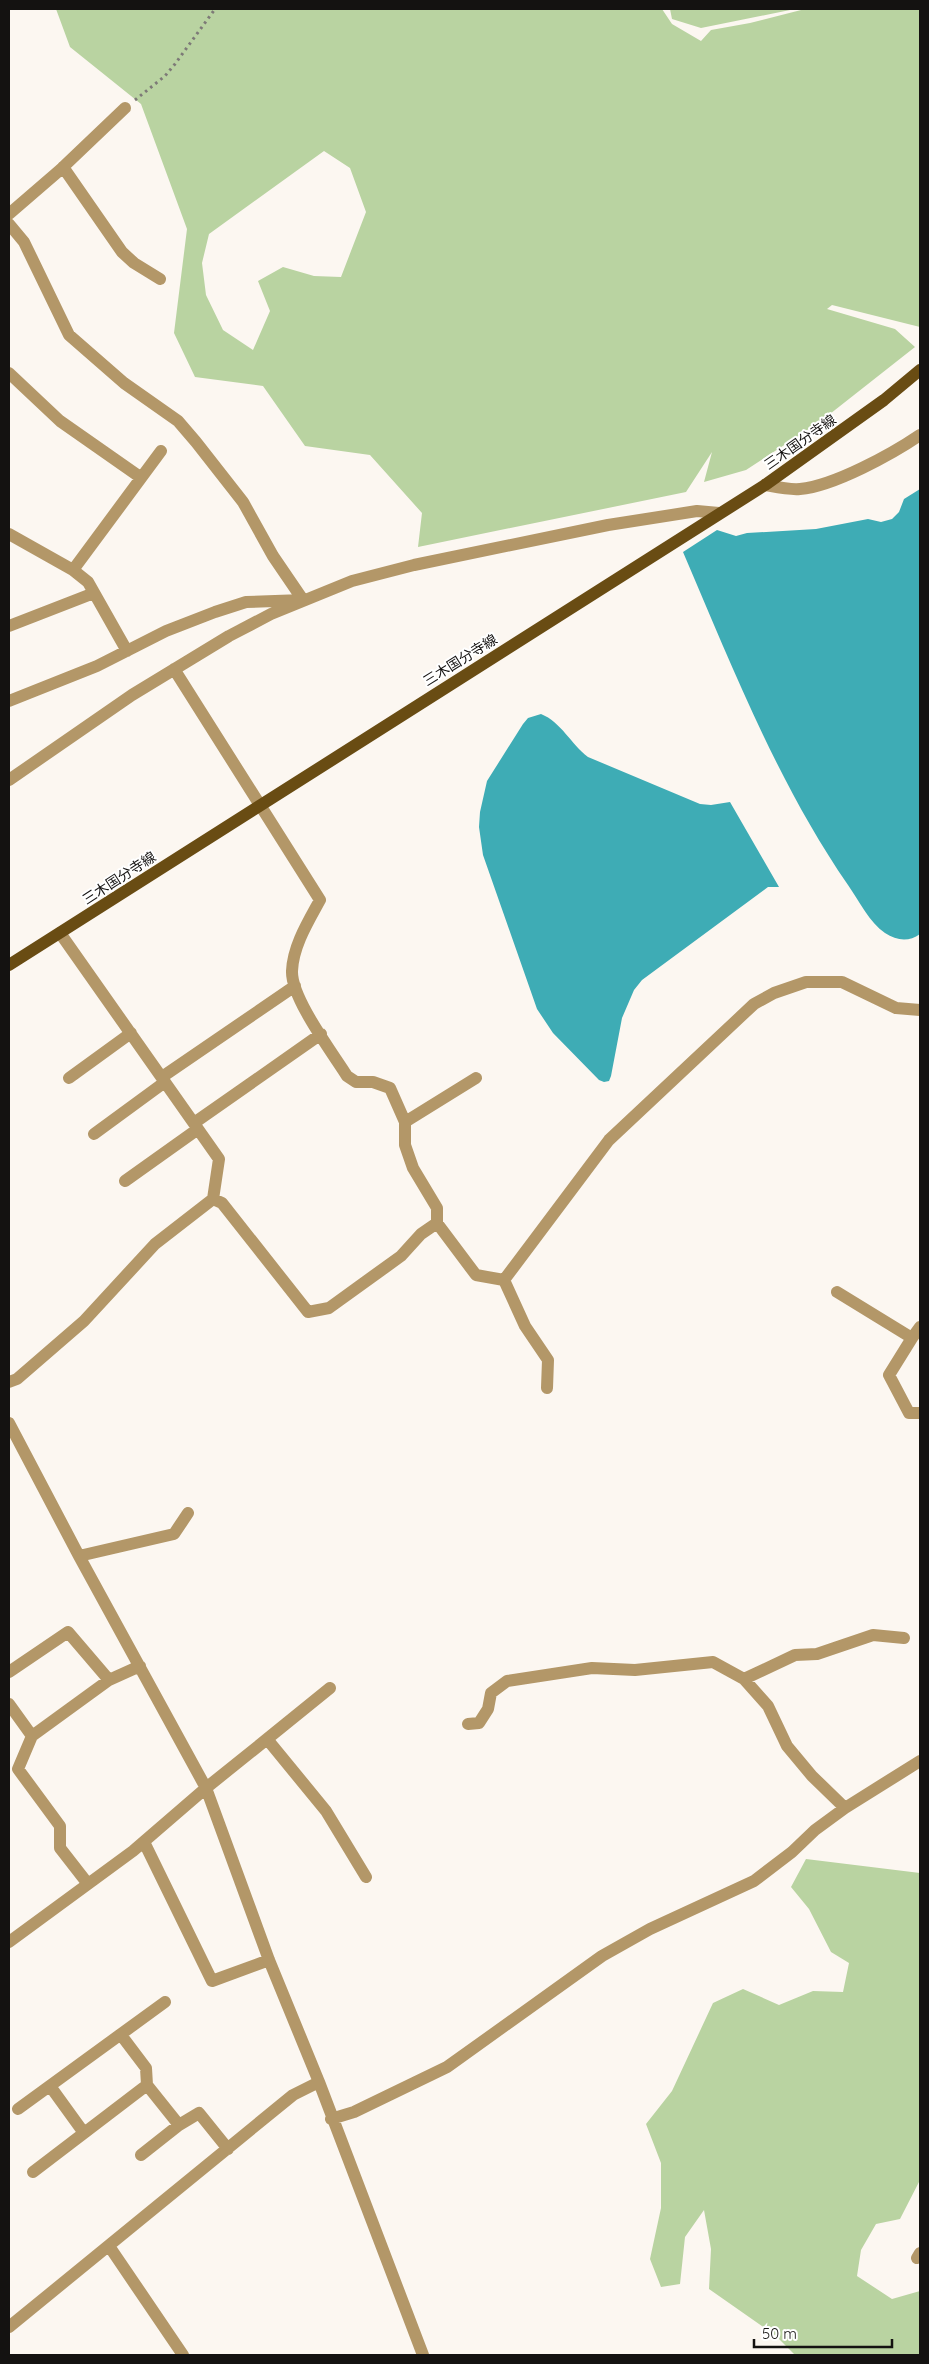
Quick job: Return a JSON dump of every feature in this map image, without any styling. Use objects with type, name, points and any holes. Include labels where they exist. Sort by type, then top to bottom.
[{"type":"main road","name":"三木国分寺線","points":[[9,965],[765,485],[877,405],[920,370]]},
{"type":"street","points":[[9,214],[63,167],[125,108]]},
{"type":"street","points":[[63,167],[122,252],[134,263],[160,279]]},
{"type":"street","points":[[9,224],[24,242],[69,335],[124,383],[178,421],[243,502],[273,556],[303,600]]},
{"type":"street","points":[[9,373],[60,421],[140,477]]},
{"type":"street","points":[[765,485],[800,489],[823,483],[894,452],[920,435]]},
{"type":"street","points":[[73,570],[161,451]]},
{"type":"street","points":[[9,780],[132,695],[229,636],[303,600],[352,581],[510,544],[697,511],[719,513]]},
{"type":"street","points":[[9,534],[73,570],[88,582],[127,651]]},
{"type":"street","points":[[9,626],[94,593]]},
{"type":"street","points":[[9,701],[97,666],[166,631],[246,602],[303,600]]},
{"type":"street","points":[[174,669],[320,900],[301,934],[292,972],[298,998],[347,1076],[356,1082],[373,1082],[390,1088],[405,1122],[405,1145],[413,1168],[437,1208],[438,1223],[476,1275],[504,1280]]},
{"type":"street","points":[[9,1382],[17,1379],[84,1321],[154,1244],[213,1199],[219,1159],[60,933]]},
{"type":"street","points":[[504,1280],[609,1140],[754,1004],[774,993],[806,982],[842,982],[896,1008],[920,1010]]},
{"type":"street","points":[[94,1134],[163,1080],[295,986]]},
{"type":"street","points":[[69,1078],[131,1033]]},
{"type":"street","points":[[125,1181],[320,1034]]},
{"type":"street","points":[[405,1122],[476,1078]]},
{"type":"street","points":[[213,1199],[222,1203],[308,1312],[328,1308],[401,1256],[421,1234],[438,1223]]},
{"type":"street","points":[[504,1280],[525,1326],[548,1360],[547,1388]]},
{"type":"street","points":[[838,1292],[912,1338]]},
{"type":"street","points":[[920,1327],[889,1376],[909,1414],[920,1413]]},
{"type":"street","points":[[9,1423],[79,1556],[206,1788],[269,1960],[319,2082],[331,2119],[423,2355]]},
{"type":"street","points":[[79,1556],[174,1534],[188,1513]]},
{"type":"street","points":[[9,1672],[68,1632],[109,1680]]},
{"type":"street","points":[[744,1679],[795,1655],[817,1654],[873,1635],[904,1638]]},
{"type":"street","points":[[468,1724],[479,1723],[488,1708],[491,1693],[506,1681],[592,1668],[635,1670],[713,1662],[744,1679],[768,1706],[787,1746],[812,1776],[845,1808]]},
{"type":"street","points":[[88,1884],[60,1848],[60,1826],[18,1769],[32,1736],[109,1680],[140,1666]]},
{"type":"street","points":[[9,1942],[144,1842],[206,1788],[268,1740],[330,1688]]},
{"type":"street","points":[[9,1704],[32,1736]]},
{"type":"street","points":[[268,1740],[326,1811],[366,1877]]},
{"type":"street","points":[[331,2119],[354,2112],[447,2067],[602,1956],[650,1929],[754,1881],[792,1852],[815,1830],[845,1808],[920,1760]]},
{"type":"street","points":[[144,1842],[212,1982],[269,1960]]},
{"type":"street","points":[[18,2109],[165,2002]]},
{"type":"street","points":[[121,2035],[146,2068],[147,2085],[179,2126]]},
{"type":"street","points":[[9,2327],[294,2095],[319,2082]]},
{"type":"street","points":[[33,2172],[147,2085]]},
{"type":"street","points":[[50,2086],[84,2133]]},
{"type":"street","points":[[141,2155],[199,2113],[228,2149]]},
{"type":"street","points":[[109,2246],[183,2355]]},
{"type":"path","points":[[125,108],[165,76],[215,9]]},
{"type":"green space","points":[[56,9],[662,9],[672,24],[701,41],[711,30],[750,23],[805,9],[920,9],[920,327],[832,305],[827,309],[895,329],[915,347],[821,421],[746,470],[704,482],[712,452],[686,492],[418,547],[422,513],[370,455],[305,446],[263,386],[195,377],[174,333],[187,229],[141,104],[70,47]],"holes":[[[324,151],[350,168],[366,212],[341,277],[314,276],[283,267],[258,281],[270,311],[253,350],[223,330],[206,295],[202,263],[209,234]]]},
{"type":"green space","points":[[670,9],[795,9],[701,28],[672,19]]},
{"type":"green space","points":[[806,1859],[920,1873],[920,2180],[900,2219],[876,2224],[861,2250],[857,2276],[892,2299],[920,2291],[920,2355],[795,2355],[776,2336],[709,2289],[711,2249],[704,2210],[685,2237],[680,2284],[661,2287],[650,2259],[661,2208],[661,2163],[646,2124],[672,2091],[713,2003],[743,1989],[779,2005],[813,1991],[843,1992],[849,1963],[831,1952],[809,1909],[791,1887]]},
{"type":"water","points":[[920,489],[920,934],[916,937],[903,939],[894,938],[885,933],[870,918],[799,806],[757,723],[683,552],[717,530],[736,536],[747,533],[816,529],[868,519],[881,522],[892,519],[899,512],[904,499]]},
{"type":"water","points":[[541,714],[554,722],[588,757],[700,804],[711,805],[730,802],[779,887],[768,887],[642,980],[634,990],[622,1018],[611,1076],[609,1081],[604,1082],[599,1080],[553,1033],[537,1009],[483,855],[479,827],[480,812],[487,781],[523,724],[528,718]]}]
